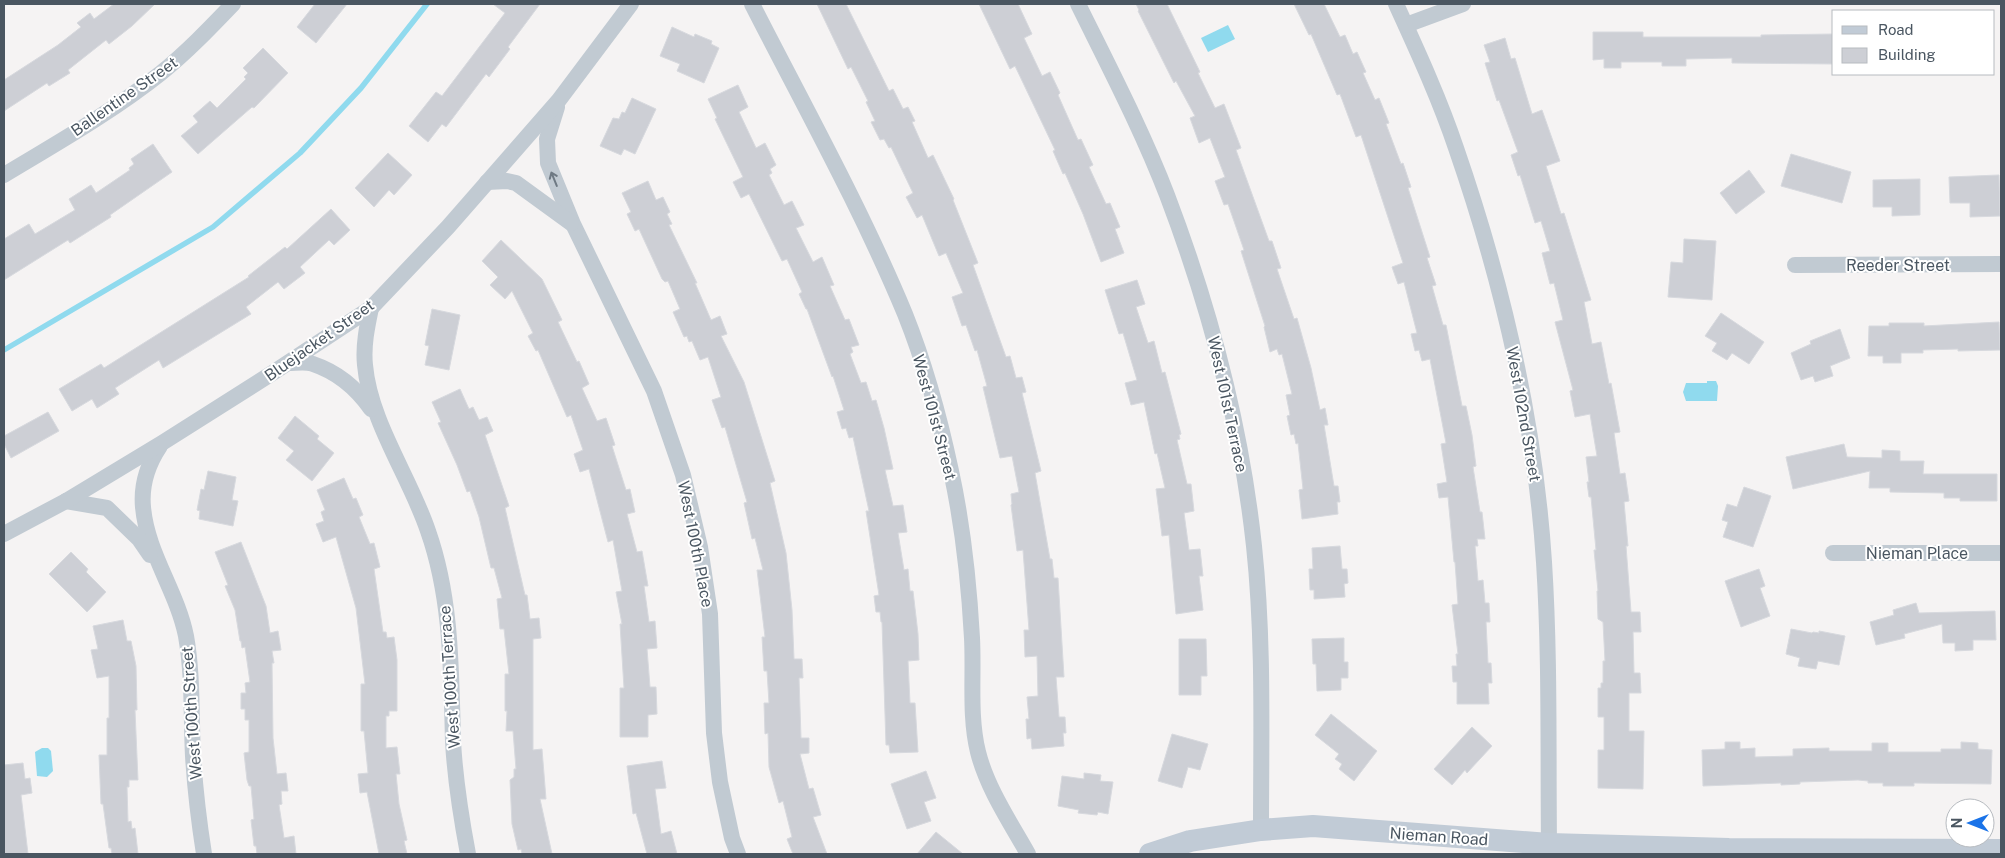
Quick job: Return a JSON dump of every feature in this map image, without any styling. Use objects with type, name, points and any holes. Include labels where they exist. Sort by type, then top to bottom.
[{"type":"street","name":"Ballentine Street","points":[[4,176],[85,125],[162,72],[201,37],[233,4]]},
{"type":"street","name":"Bluejacket Street","points":[[4,534],[66,500],[162,442],[371,308],[487,182],[559,100],[631,4]]},
{"type":"street","name":"West 101st Street","points":[[752,4],[874,243],[906,316],[930,388],[951,472],[965,555],[972,638],[975,730],[978,752],[990,784],[1028,854]]},
{"type":"street","name":"West 101st Terrace","points":[[1078,4],[1138,129],[1166,194],[1196,276],[1226,382],[1238,438],[1254,546],[1261,642],[1261,830]]},
{"type":"street","name":"West 102nd Street","points":[[1396,4],[1456,146],[1488,248],[1512,343],[1527,421],[1544,561],[1548,640],[1549,844]]},
{"type":"street","points":[[1406,25],[1463,4]]},
{"type":"street","name":"West 100th Place","points":[[559,100],[547,139],[548,163],[573,224],[654,391],[683,475],[700,546],[710,614],[714,733],[720,782],[732,838],[738,854]]},
{"type":"street","name":"West 100th Place","points":[[487,182],[507,181],[516,183],[573,224]]},
{"type":"street","name":"Reeder Street","points":[[1795,265],[2001,264]]},
{"type":"street","name":"West 100th Terrace","points":[[371,308],[365,333],[365,364],[368,384],[380,421],[428,530],[445,601],[452,656],[454,753],[459,808],[468,854]]},
{"type":"street","name":"West 100th Terrace","points":[[289,362],[311,363],[342,378],[362,396],[380,421]]},
{"type":"street","name":"West 100th Street","points":[[162,442],[149,463],[142,504],[145,526],[163,576],[182,618],[190,658],[194,774],[204,854]]},
{"type":"street","name":"West 100th Street","points":[[66,500],[106,508],[139,539],[163,576]]},
{"type":"street","name":"Nieman Place","points":[[1833,554],[2001,553]]},
{"type":"street","name":"Nieman Road","points":[[1150,854],[1190,841],[1261,830],[1313,826],[1549,844],[1729,849],[2001,850]]},
{"type":"water","points":[[1228,25],[1235,39],[1208,52],[1201,38]]},
{"type":"water","points":[[1707,381],[1716,381],[1718,386],[1717,401],[1686,401],[1683,392],[1686,383],[1707,383]]},
{"type":"water","points":[[42,748],[48,748],[51,751],[53,771],[47,777],[37,776],[35,752]]},
{"type":"building","points":[[114,4],[155,4],[132,26],[109,44],[106,40],[68,70],[70,73],[49,86],[47,83],[4,111],[4,80],[58,45],[81,27],[77,23],[90,13],[94,19]]},
{"type":"building","points":[[315,4],[347,4],[316,43],[297,27]]},
{"type":"building","points":[[493,4],[540,4],[508,47],[510,49],[489,77],[486,74],[446,127],[442,124],[428,142],[409,126],[436,92],[442,96],[505,13]]},
{"type":"building","points":[[817,4],[846,4],[889,91],[893,89],[903,109],[908,107],[915,121],[912,122],[928,158],[933,155],[954,199],[978,263],[973,265],[1006,357],[1010,356],[1016,378],[1022,377],[1026,392],[1022,393],[1041,471],[1035,473],[1050,559],[1052,559],[1054,578],[1058,578],[1064,677],[1056,677],[1059,717],[1065,717],[1066,733],[1063,733],[1064,746],[1032,749],[1031,738],[1027,739],[1026,719],[1029,719],[1027,697],[1038,696],[1037,656],[1025,657],[1024,630],[1029,630],[1023,550],[1017,551],[1011,505],[1011,494],[1019,492],[1012,456],[1000,458],[983,387],[987,386],[977,350],[975,351],[966,325],[962,326],[952,297],[963,293],[946,253],[939,256],[922,215],[917,218],[906,197],[913,193],[891,147],[889,148],[884,139],[880,140],[871,122],[875,121],[866,102],[868,101],[851,67],[848,69]]},
{"type":"building","points":[[979,4],[1018,4],[1032,34],[1024,38],[1042,76],[1050,72],[1060,93],[1058,95],[1078,140],[1081,139],[1093,165],[1089,167],[1106,204],[1110,203],[1120,227],[1115,229],[1124,253],[1101,262],[1083,214],[1053,151],[1055,150],[1015,66],[1010,69]]},
{"type":"building","points":[[1136,4],[1167,4],[1215,108],[1224,104],[1241,148],[1236,150],[1269,241],[1272,241],[1281,268],[1277,269],[1294,319],[1297,318],[1320,410],[1325,408],[1328,425],[1324,425],[1334,486],[1338,486],[1340,502],[1337,502],[1338,514],[1302,519],[1299,490],[1303,489],[1298,443],[1296,444],[1294,434],[1291,435],[1287,416],[1290,415],[1286,395],[1292,394],[1282,354],[1279,355],[1277,349],[1270,352],[1265,326],[1241,251],[1244,250],[1228,204],[1224,205],[1215,181],[1225,177],[1210,138],[1199,143],[1190,118],[1195,116],[1176,81],[1174,83]]},
{"type":"building","points":[[1294,4],[1324,4],[1340,37],[1345,35],[1353,54],[1357,52],[1366,72],[1363,73],[1375,100],[1379,98],[1389,123],[1386,124],[1411,187],[1408,188],[1430,257],[1427,258],[1436,285],[1432,286],[1443,325],[1446,325],[1462,406],[1466,406],[1472,435],[1476,466],[1473,467],[1485,539],[1477,539],[1478,546],[1475,546],[1478,581],[1483,580],[1485,603],[1489,603],[1490,622],[1486,622],[1488,663],[1491,663],[1492,683],[1488,683],[1489,704],[1457,704],[1457,682],[1453,682],[1452,666],[1457,666],[1456,654],[1458,654],[1452,605],[1458,604],[1448,497],[1439,498],[1437,484],[1447,482],[1441,444],[1446,443],[1430,359],[1422,361],[1419,350],[1415,351],[1411,334],[1417,333],[1404,282],[1398,284],[1392,267],[1403,263],[1361,135],[1356,137],[1340,94],[1337,95],[1311,34],[1309,35]]},
{"type":"building","points":[[672,27],[694,37],[695,34],[712,41],[711,44],[719,48],[704,83],[677,71],[680,64],[660,56]]},
{"type":"building","points":[[1593,32],[1643,32],[1643,37],[1761,37],[1761,35],[1832,34],[1832,64],[1732,63],[1732,58],[1686,59],[1686,66],[1662,66],[1662,62],[1621,62],[1621,68],[1604,68],[1604,59],[1593,60]]},
{"type":"building","points":[[1505,38],[1511,59],[1515,58],[1532,114],[1542,110],[1560,161],[1546,166],[1561,214],[1564,213],[1591,300],[1584,302],[1592,344],[1601,342],[1609,384],[1611,383],[1620,432],[1614,433],[1620,474],[1625,473],[1629,501],[1624,502],[1631,612],[1640,612],[1641,632],[1633,632],[1634,673],[1640,673],[1641,693],[1629,693],[1629,731],[1644,731],[1643,789],[1598,788],[1598,750],[1604,750],[1604,717],[1598,717],[1598,688],[1601,688],[1601,683],[1603,683],[1603,661],[1605,661],[1603,622],[1598,619],[1598,591],[1594,550],[1596,550],[1591,497],[1589,497],[1587,482],[1589,482],[1586,457],[1597,456],[1590,414],[1575,417],[1570,391],[1573,390],[1555,322],[1563,320],[1554,283],[1550,284],[1542,253],[1550,251],[1541,221],[1535,223],[1520,175],[1518,176],[1511,155],[1518,152],[1499,100],[1497,101],[1485,63],[1490,62],[1484,45]]},
{"type":"building","points":[[263,48],[288,73],[254,108],[252,107],[198,154],[181,136],[198,122],[193,116],[210,101],[217,108],[246,79],[244,77],[248,73],[243,68]]},
{"type":"building","points":[[738,85],[748,107],[739,112],[756,148],[765,143],[776,165],[770,169],[772,173],[769,175],[784,205],[792,201],[804,225],[796,228],[813,262],[822,257],[834,285],[830,286],[845,320],[849,319],[859,345],[851,347],[853,352],[850,354],[861,383],[866,382],[872,401],[876,400],[884,428],[893,469],[885,470],[893,506],[903,505],[907,532],[898,533],[904,570],[908,569],[910,591],[913,591],[918,634],[919,660],[908,661],[910,703],[915,703],[918,752],[890,753],[889,745],[886,745],[882,622],[880,612],[876,612],[874,596],[879,595],[866,511],[869,511],[853,437],[849,438],[846,428],[842,429],[837,412],[844,410],[833,376],[807,309],[799,294],[802,292],[787,259],[782,261],[749,194],[741,198],[733,182],[743,177],[715,119],[717,118],[708,99]]},
{"type":"building","points":[[632,98],[656,109],[635,154],[624,149],[621,155],[600,146],[613,118],[619,119],[622,112],[625,113]]},
{"type":"building","points":[[153,144],[172,172],[110,215],[111,217],[70,243],[68,240],[4,280],[4,239],[29,224],[35,234],[75,210],[69,199],[91,185],[96,193],[130,170],[129,168],[134,164],[131,159]]},
{"type":"building","points":[[388,153],[412,175],[394,195],[389,190],[374,207],[355,188]]},
{"type":"building","points":[[1791,154],[1851,172],[1842,203],[1781,186]]},
{"type":"building","points":[[1749,170],[1765,192],[1736,214],[1720,193]]},
{"type":"building","points":[[1999,175],[2000,216],[1970,217],[1970,203],[1950,203],[1949,177]]},
{"type":"building","points":[[1920,179],[1920,215],[1892,216],[1892,207],[1873,207],[1873,180]]},
{"type":"building","points":[[648,181],[656,200],[663,197],[670,212],[667,214],[672,224],[669,225],[697,283],[695,283],[711,320],[720,316],[727,334],[721,336],[744,382],[775,481],[770,483],[786,553],[792,610],[794,659],[802,659],[803,678],[799,678],[801,738],[809,738],[809,753],[800,754],[809,789],[813,788],[821,815],[813,817],[827,854],[793,854],[787,839],[792,837],[783,801],[779,803],[769,767],[768,733],[765,734],[764,703],[769,703],[767,671],[764,671],[762,637],[765,637],[757,570],[763,570],[755,538],[752,539],[744,503],[747,502],[725,427],[722,428],[712,400],[721,397],[708,357],[700,360],[692,341],[689,342],[687,336],[684,337],[673,312],[680,309],[668,281],[665,282],[662,279],[639,229],[635,231],[627,214],[631,212],[622,193]]},
{"type":"building","points":[[331,209],[350,230],[334,245],[329,240],[300,267],[305,273],[284,289],[278,282],[246,307],[251,314],[163,368],[159,360],[115,388],[119,394],[97,408],[92,399],[72,411],[59,389],[101,364],[104,368],[249,277],[285,247],[287,249]]},
{"type":"building","points":[[1684,239],[1716,241],[1712,300],[1668,297],[1671,262],[1683,263]]},
{"type":"building","points":[[501,240],[542,279],[562,320],[558,322],[589,384],[582,388],[597,421],[606,418],[615,445],[612,446],[626,490],[630,489],[635,512],[627,514],[637,552],[642,551],[648,586],[644,586],[649,622],[655,621],[657,648],[647,649],[650,687],[656,687],[657,714],[648,715],[648,737],[620,737],[620,688],[624,688],[620,624],[622,624],[616,592],[622,591],[613,540],[608,542],[589,469],[580,472],[574,454],[583,450],[571,415],[567,417],[538,350],[536,351],[528,336],[533,333],[512,291],[505,299],[490,285],[498,277],[482,261]]},
{"type":"building","points":[[1137,280],[1145,304],[1136,307],[1148,343],[1154,341],[1162,373],[1165,372],[1181,434],[1179,435],[1180,439],[1177,440],[1187,484],[1191,484],[1194,511],[1184,513],[1189,550],[1200,549],[1203,576],[1199,576],[1203,610],[1176,614],[1169,535],[1162,536],[1156,489],[1165,488],[1157,453],[1155,454],[1144,402],[1131,405],[1125,383],[1137,380],[1123,333],[1119,334],[1105,290]]},
{"type":"building","points":[[432,309],[460,315],[449,370],[425,365],[429,346],[425,345]]},
{"type":"building","points":[[1721,313],[1764,342],[1749,364],[1732,353],[1727,360],[1712,351],[1717,343],[1705,336]]},
{"type":"building","points":[[1999,322],[2000,350],[1923,350],[1923,353],[1901,353],[1901,363],[1883,363],[1883,356],[1868,356],[1869,326],[1889,326],[1889,323],[1924,323],[1924,326]]},
{"type":"building","points":[[1840,329],[1850,358],[1830,366],[1833,376],[1815,382],[1813,376],[1801,380],[1791,353],[1811,344],[1810,341]]},
{"type":"building","points":[[460,389],[469,409],[473,407],[479,420],[487,417],[493,431],[485,435],[509,506],[505,508],[525,595],[527,595],[530,619],[539,618],[541,638],[533,639],[533,750],[542,749],[546,799],[540,799],[552,854],[522,854],[521,849],[518,850],[512,824],[510,780],[514,777],[514,769],[516,769],[513,731],[506,731],[505,674],[509,674],[504,629],[500,629],[497,599],[502,598],[494,568],[491,568],[479,517],[470,491],[467,492],[438,423],[441,422],[432,402]]},
{"type":"building","points":[[48,412],[59,431],[11,458],[4,444],[4,436]]},
{"type":"building","points":[[295,416],[319,436],[317,439],[334,453],[312,481],[286,460],[294,451],[278,438]]},
{"type":"building","points":[[1844,444],[1847,457],[1882,458],[1882,450],[1900,451],[1900,461],[1924,461],[1923,474],[1997,474],[1997,501],[1960,501],[1960,498],[1944,498],[1944,493],[1890,492],[1890,488],[1869,488],[1870,471],[1793,489],[1786,457]]},
{"type":"building","points":[[208,471],[236,477],[232,500],[238,501],[233,526],[199,519],[200,511],[197,510],[201,489],[204,490]]},
{"type":"building","points":[[344,478],[353,499],[356,498],[363,515],[359,517],[370,544],[374,543],[380,567],[374,569],[383,632],[386,632],[387,638],[394,637],[397,660],[397,711],[389,711],[389,716],[386,716],[386,748],[397,747],[400,774],[396,774],[399,804],[407,840],[404,841],[407,854],[379,854],[367,792],[360,793],[358,774],[368,773],[364,731],[361,731],[361,684],[365,684],[356,608],[336,537],[323,542],[316,524],[324,521],[321,512],[325,510],[317,490]]},
{"type":"building","points":[[1744,487],[1771,496],[1753,547],[1723,537],[1728,522],[1722,520],[1727,504],[1737,507]]},
{"type":"building","points":[[241,542],[266,606],[270,633],[278,631],[281,650],[272,651],[274,663],[272,663],[273,738],[277,774],[286,773],[288,791],[281,791],[282,804],[279,805],[284,838],[294,836],[296,854],[257,854],[256,846],[254,846],[251,820],[254,819],[251,786],[249,786],[247,780],[244,753],[249,752],[249,720],[245,720],[245,709],[241,709],[241,693],[246,693],[245,683],[250,682],[245,647],[242,648],[235,610],[225,586],[228,585],[215,552]]},
{"type":"building","points":[[1340,546],[1342,569],[1347,569],[1348,583],[1344,584],[1345,597],[1314,599],[1314,590],[1310,590],[1309,569],[1313,569],[1312,548]]},
{"type":"building","points":[[71,552],[88,569],[86,572],[106,592],[87,612],[49,574]]},
{"type":"building","points":[[1759,569],[1765,586],[1760,588],[1770,616],[1741,627],[1725,581]]},
{"type":"building","points":[[1916,603],[1919,613],[1995,611],[1996,640],[1973,640],[1973,650],[1955,651],[1955,643],[1943,643],[1942,624],[1904,634],[1905,638],[1876,645],[1870,622],[1894,615],[1893,610]]},
{"type":"building","points":[[123,620],[127,641],[131,641],[136,666],[137,710],[135,710],[138,780],[129,780],[129,787],[127,787],[128,822],[131,821],[132,829],[135,828],[138,854],[112,854],[111,848],[109,848],[103,804],[101,804],[99,755],[107,755],[109,676],[97,678],[91,650],[98,649],[93,626]]},
{"type":"building","points":[[1791,629],[1812,633],[1819,633],[1819,631],[1845,636],[1839,665],[1818,661],[1816,669],[1798,666],[1800,658],[1786,654]]},
{"type":"building","points":[[1344,638],[1344,662],[1348,662],[1348,678],[1341,678],[1341,690],[1317,691],[1316,664],[1313,664],[1312,639]]},
{"type":"building","points":[[1179,639],[1206,639],[1207,676],[1201,676],[1201,695],[1179,695]]},
{"type":"building","points":[[1331,714],[1377,751],[1354,781],[1339,769],[1342,764],[1335,759],[1339,754],[1315,735]]},
{"type":"building","points":[[1472,727],[1492,746],[1467,773],[1465,770],[1452,785],[1434,769]]},
{"type":"building","points":[[1172,734],[1208,744],[1200,770],[1188,767],[1182,788],[1158,781]]},
{"type":"building","points":[[1725,742],[1740,742],[1740,749],[1755,748],[1755,757],[1793,756],[1793,749],[1829,748],[1829,751],[1872,751],[1872,743],[1888,743],[1888,752],[1941,752],[1941,749],[1961,749],[1961,742],[1978,743],[1978,749],[1992,750],[1991,784],[1914,783],[1914,786],[1883,786],[1883,783],[1868,783],[1868,781],[1858,780],[1800,782],[1800,784],[1781,785],[1781,783],[1703,786],[1702,750],[1725,749]]},
{"type":"building","points":[[662,761],[666,788],[655,789],[661,834],[671,831],[677,854],[647,854],[636,813],[633,814],[627,766]]},
{"type":"building","points":[[23,763],[25,779],[30,778],[32,793],[21,795],[28,854],[4,854],[4,765]]},
{"type":"building","points":[[926,771],[936,798],[924,802],[931,821],[907,829],[891,784]]},
{"type":"building","points":[[1084,773],[1101,775],[1100,781],[1113,782],[1108,814],[1098,812],[1097,815],[1078,813],[1079,810],[1058,806],[1062,776],[1084,779]]},
{"type":"building","points":[[936,832],[963,854],[917,854]]},
{"type":"waterway","points":[[4,350],[213,227],[300,153],[361,88],[427,4]]}]
